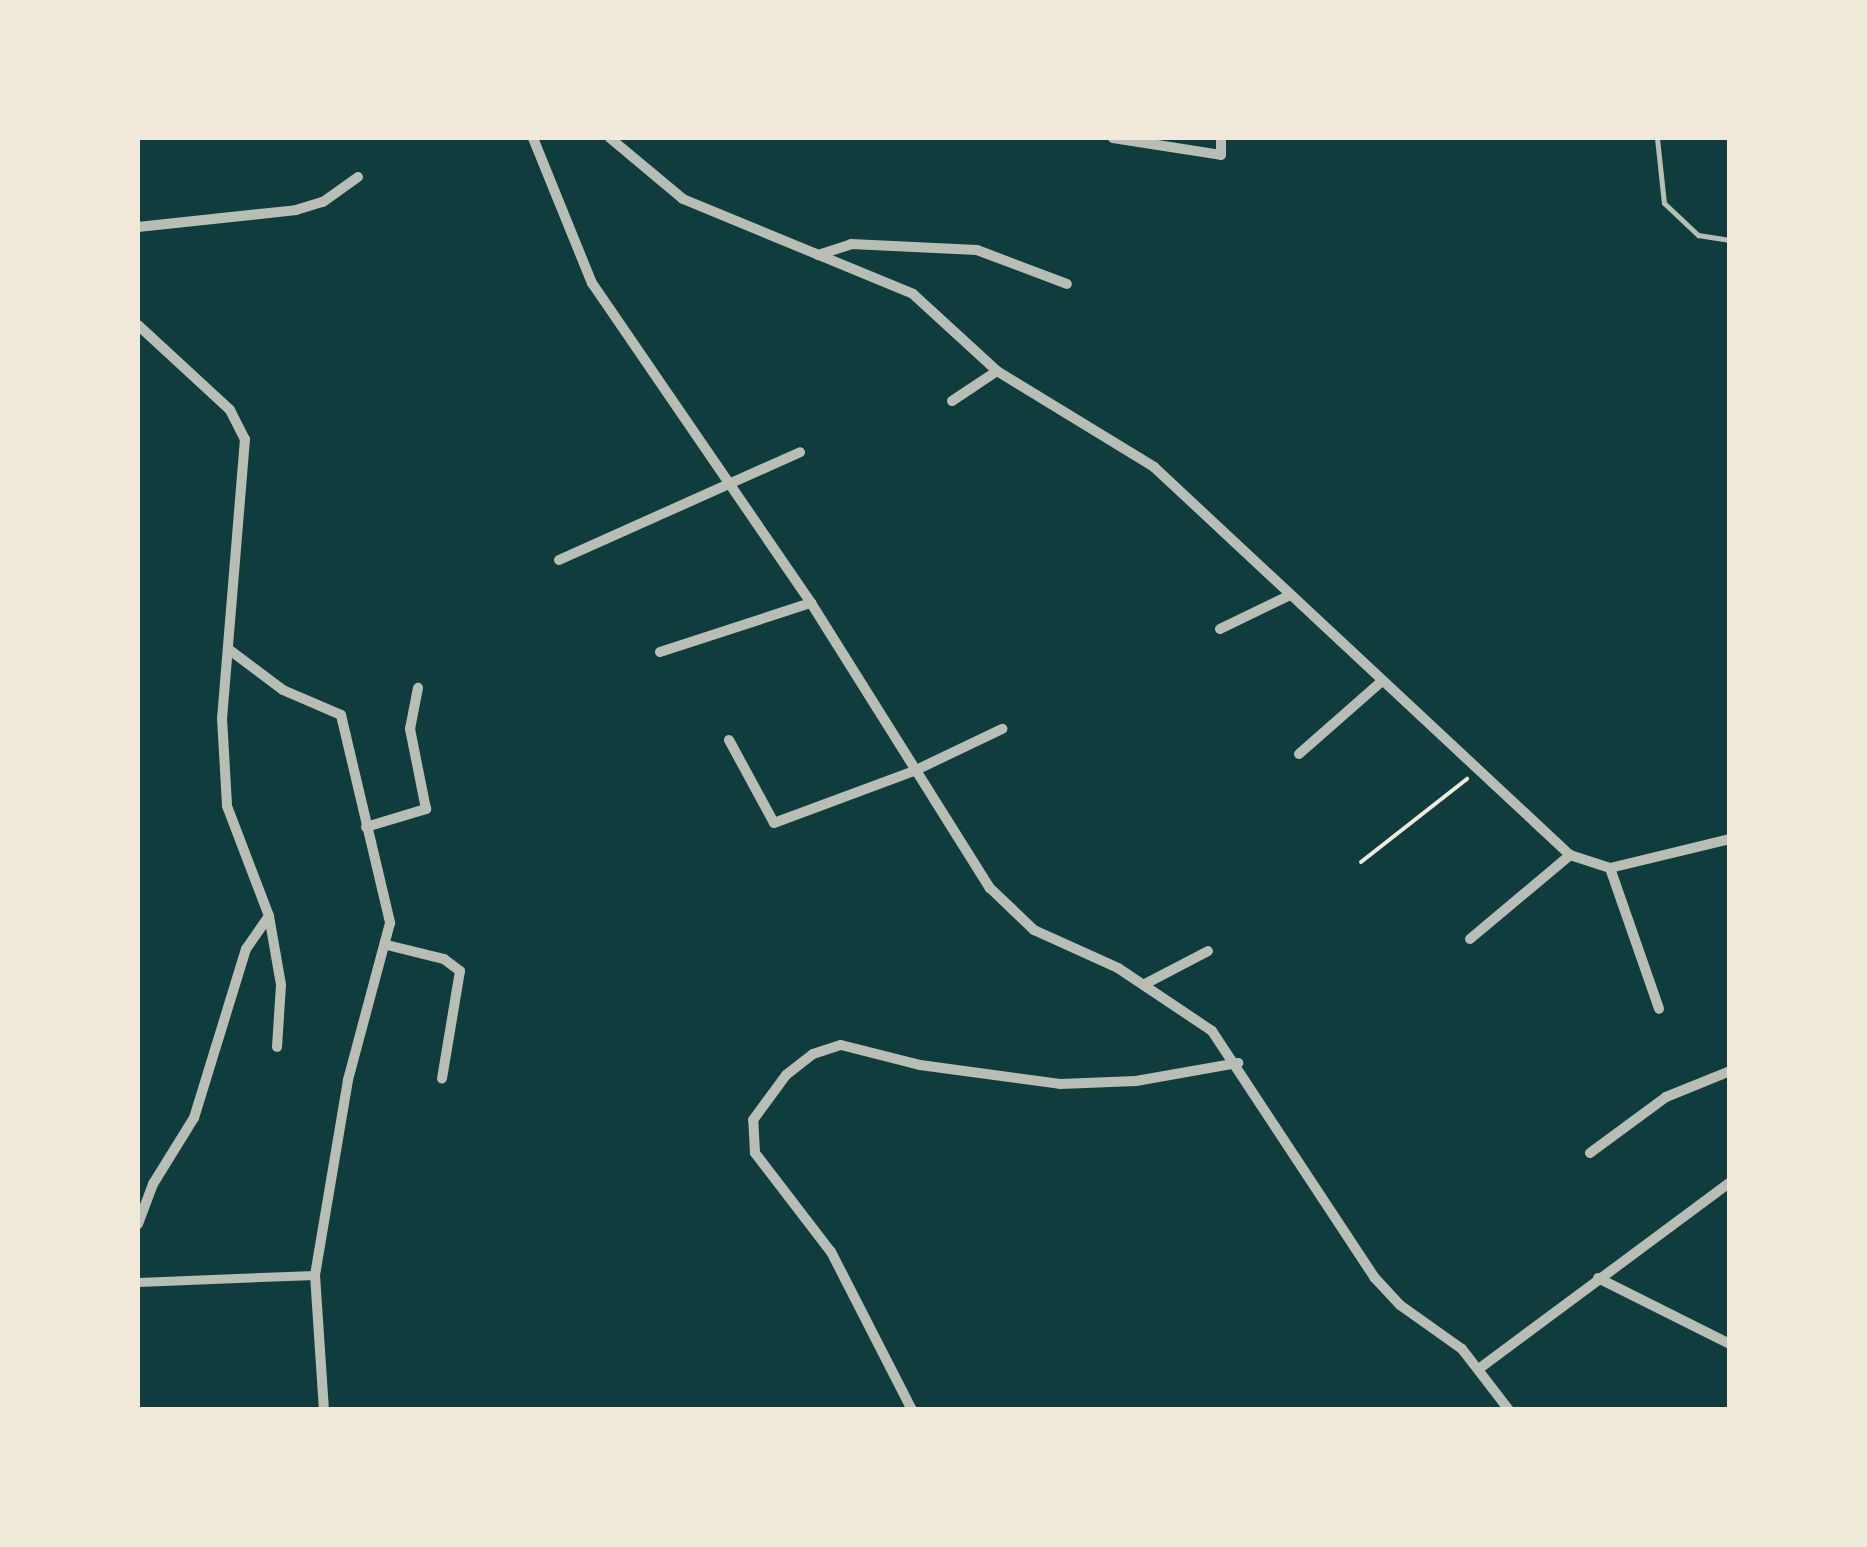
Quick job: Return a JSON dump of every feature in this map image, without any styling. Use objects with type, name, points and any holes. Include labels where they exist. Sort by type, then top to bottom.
[{"type":"street","points":[[533,138],[592,283],[811,602],[914,772],[1009,910],[1034,930],[1145,984],[1195,1016],[1238,1063],[1374,1277],[1480,1368],[1509,1410]]},
{"type":"street","points":[[610,138],[683,199],[913,294],[998,371],[1154,467],[1570,854],[1610,868],[1730,838]]},
{"type":"street","points":[[1113,138],[1220,156],[1221,138]]},
{"type":"street","points":[[138,227],[296,210],[322,202],[358,177]]},
{"type":"street","points":[[818,255],[851,244],[977,250],[1067,284]]},
{"type":"street","points":[[138,326],[230,410],[245,439],[231,651],[222,718],[227,806],[269,916],[281,986],[277,1046]]},
{"type":"street","points":[[952,401],[998,371]]},
{"type":"street","points":[[559,560],[800,452]]},
{"type":"street","points":[[1220,629],[1290,595]]},
{"type":"street","points":[[660,652],[811,602]]},
{"type":"street","points":[[231,651],[283,690],[340,714],[390,923],[348,1080],[315,1276],[324,1410]]},
{"type":"street","points":[[1299,754],[1381,682]]},
{"type":"street","points":[[366,826],[426,809],[410,729],[418,688]]},
{"type":"street","points":[[729,740],[774,823],[914,772],[1002,729]]},
{"type":"street","points":[[1470,939],[1570,854]]},
{"type":"street","points":[[1610,868],[1660,1009]]},
{"type":"street","points":[[138,1224],[153,1184],[194,1118],[246,949],[269,916]]},
{"type":"street","points":[[387,945],[444,959],[460,972],[442,1078]]},
{"type":"street","points":[[1145,984],[1208,951]]},
{"type":"street","points":[[912,1410],[831,1252],[755,1153],[753,1120],[786,1074],[813,1054],[841,1046],[920,1065],[1060,1084],[1136,1082],[1238,1063]]},
{"type":"street","points":[[1590,1153],[1657,1102],[1730,1071]]},
{"type":"street","points":[[1480,1368],[1730,1182]]},
{"type":"street","points":[[138,1282],[315,1276]]},
{"type":"street","points":[[1598,1278],[1730,1344]]},
{"type":"lane","points":[[1656,138],[1664,203],[1698,235],[1730,240]]},
{"type":"path","points":[[1360,862],[1478,771]]}]
